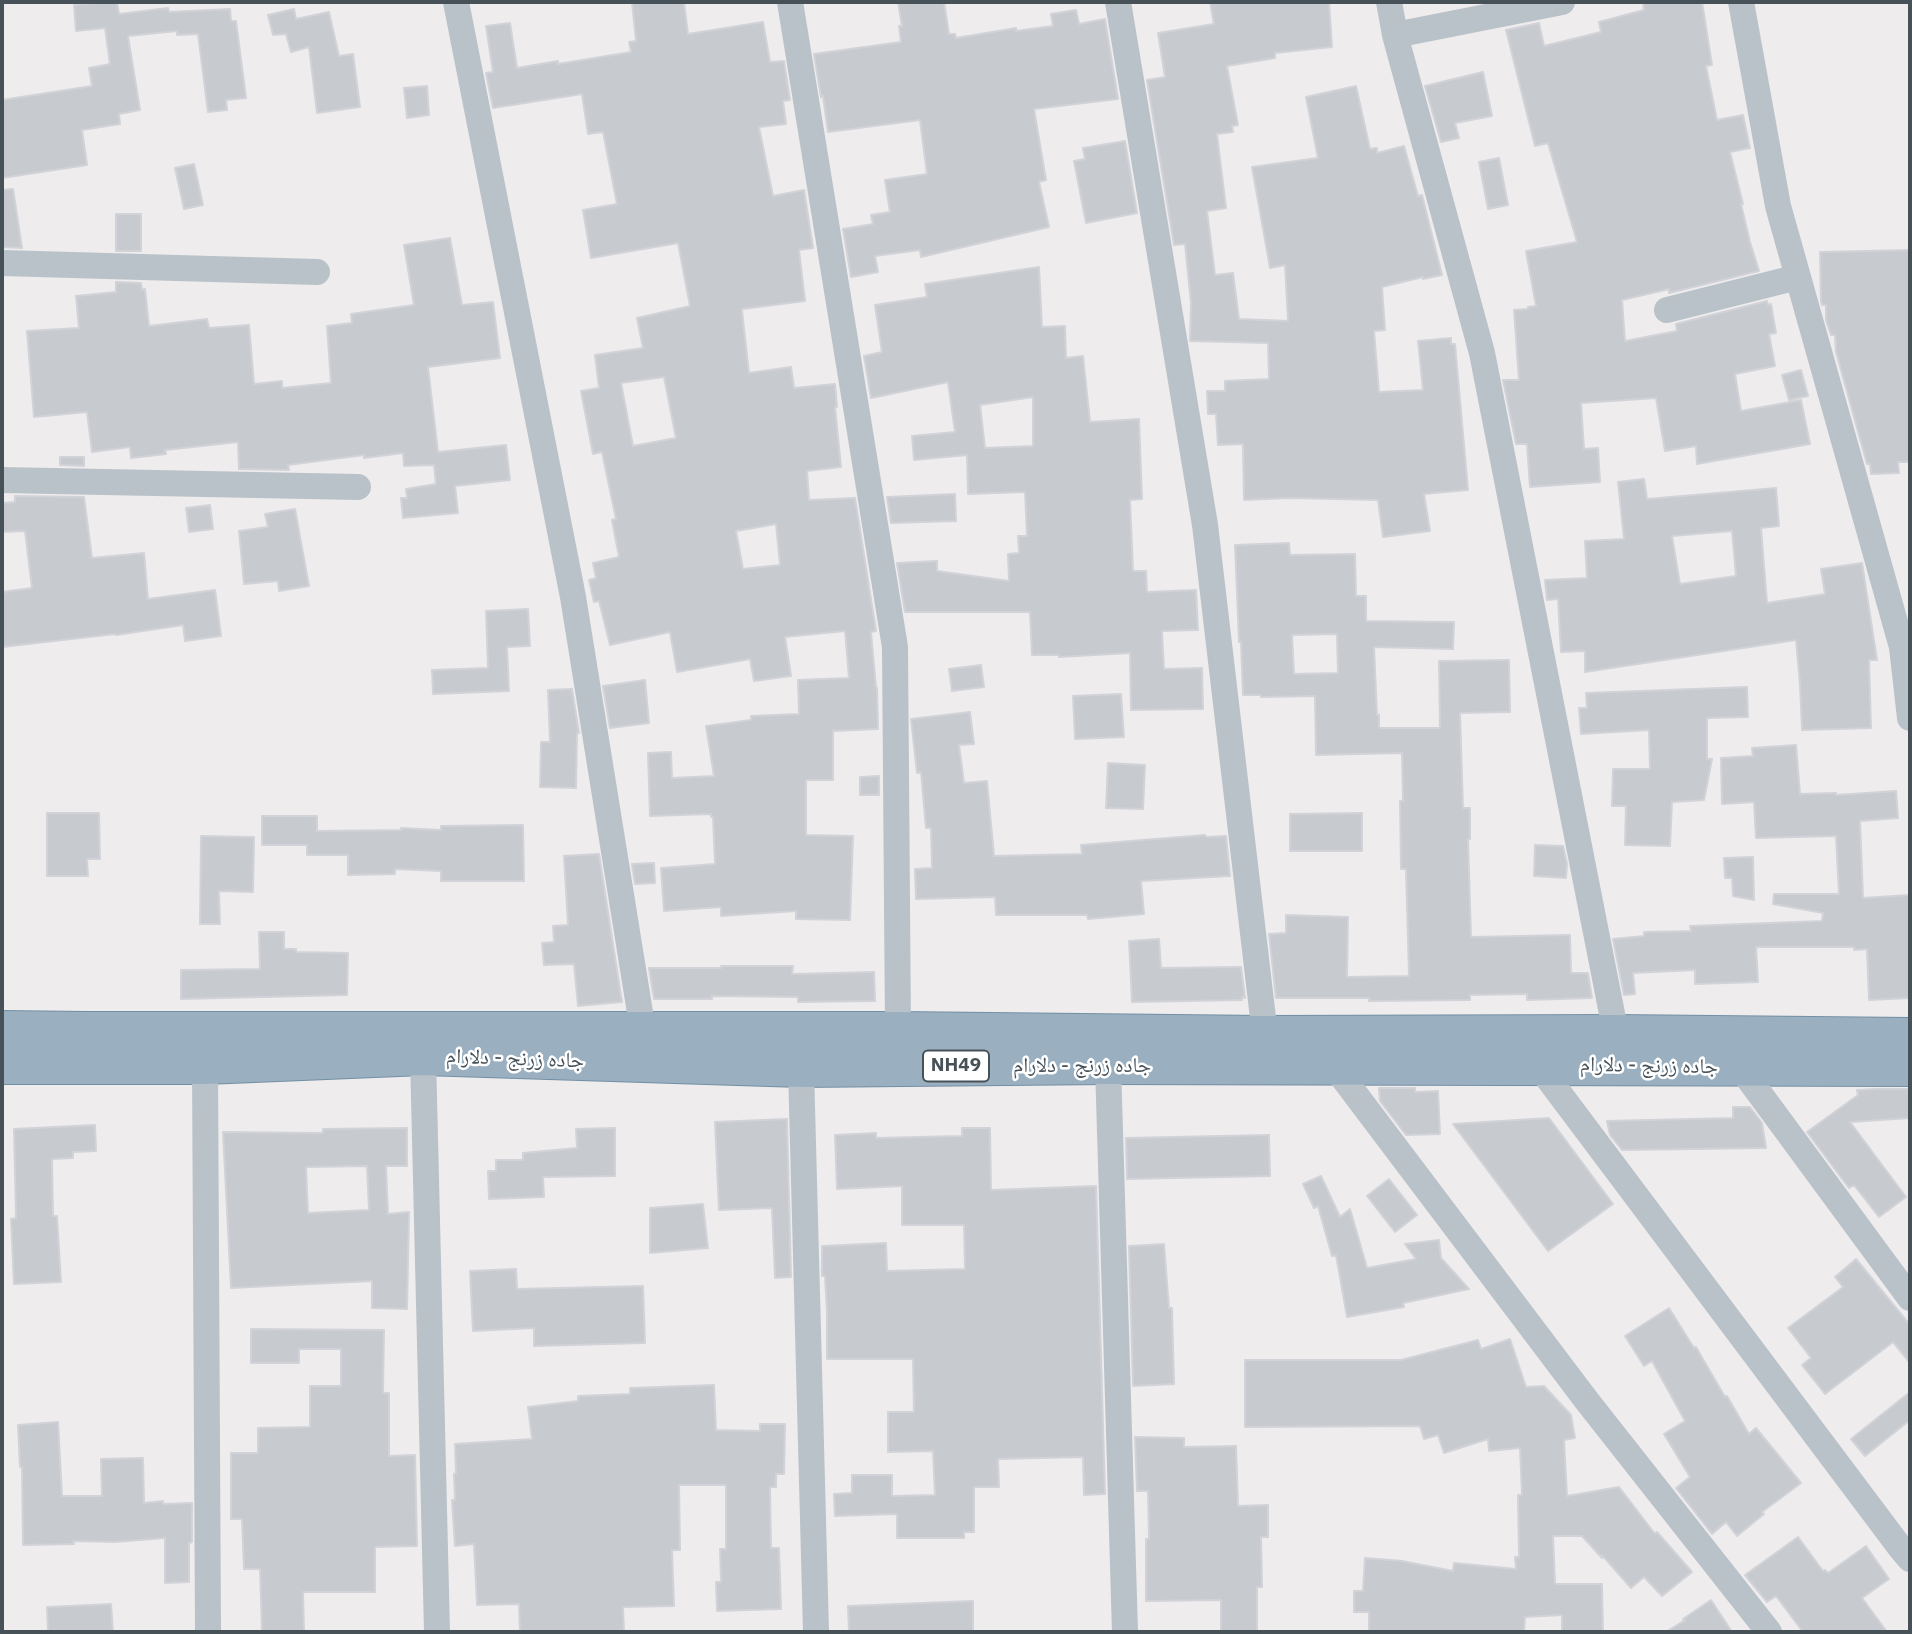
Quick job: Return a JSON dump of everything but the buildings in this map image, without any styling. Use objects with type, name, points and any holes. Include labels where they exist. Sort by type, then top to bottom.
[{"type":"highway","name":"جاده زرنج - دلارام","points":[[2,1030],[898,1031],[1910,1037]]},
{"type":"highway","name":"جاده زرنج - دلارام","points":[[2,1065],[205,1066],[424,1056],[802,1068],[1108,1065],[1910,1067]]},
{"type":"street","points":[[456,2],[573,597],[643,1031]]},
{"type":"street","points":[[790,2],[895,647],[898,1031]]},
{"type":"street","points":[[1118,2],[1205,525],[1265,1035]]},
{"type":"street","points":[[1389,2],[1395,35],[1482,353],[1616,1034]]},
{"type":"street","points":[[1395,35],[1562,2]]},
{"type":"street","points":[[1741,2],[1778,206],[1902,647],[1910,718]]},
{"type":"street","points":[[2,263],[317,272]]},
{"type":"street","points":[[1667,310],[1798,277]]},
{"type":"street","points":[[2,480],[358,487]]},
{"type":"street","points":[[424,1056],[437,1632]]},
{"type":"street","points":[[1108,1065],[1125,1632]]},
{"type":"street","points":[[1538,1065],[1910,1559]]},
{"type":"street","points":[[205,1066],[208,1632]]},
{"type":"street","points":[[1334,1066],[1587,1401],[1766,1631]]},
{"type":"street","points":[[1740,1067],[1910,1298]]},
{"type":"street","points":[[802,1068],[816,1632]]}]
